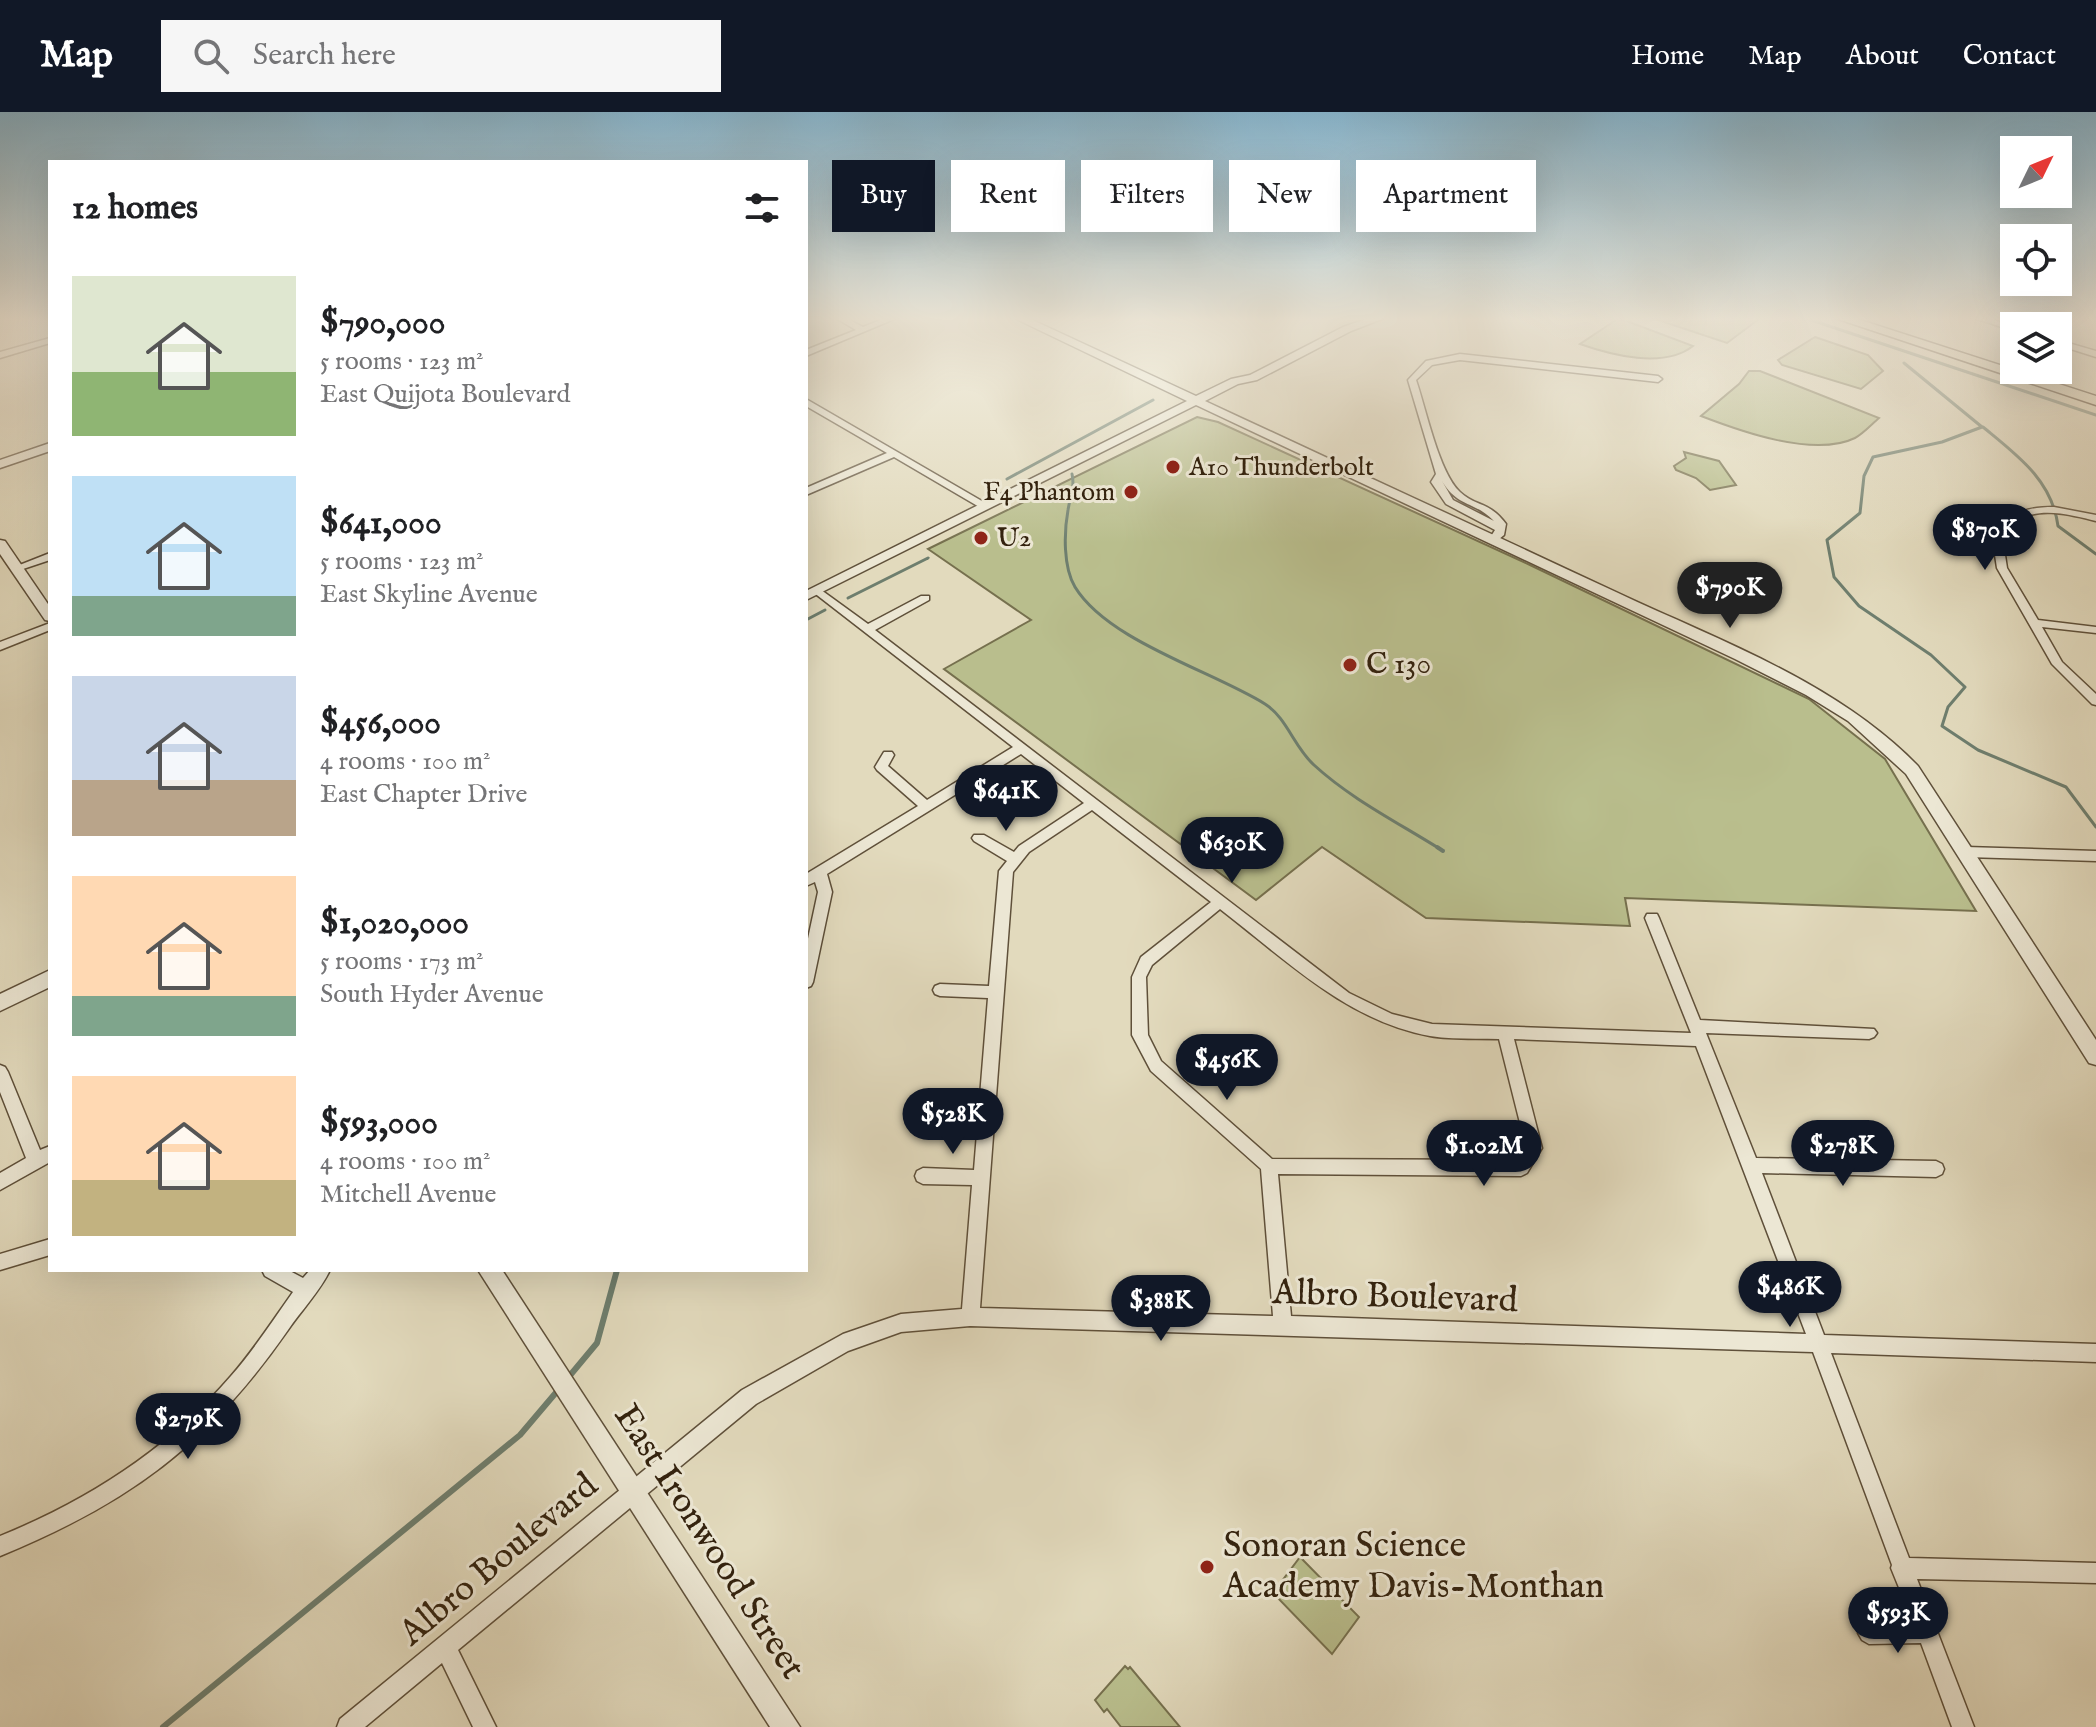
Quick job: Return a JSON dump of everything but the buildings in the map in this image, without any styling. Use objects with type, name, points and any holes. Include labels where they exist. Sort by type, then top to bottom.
[{"type":"main road","points":[[2069,392],[2096,401]]},
{"type":"street","points":[[1177,392],[1496,535],[1740,656],[1846,712],[1884,737],[1912,770],[2096,1057]]},
{"type":"street","points":[[1213,392],[812,593],[866,630],[1344,997],[1370,1011],[1432,1030],[1505,1034],[1869,1033]]},
{"type":"street","points":[[1226,392],[1223,398],[1224,407],[1239,422]]},
{"type":"street","points":[[1416,392],[1441,474],[1457,495],[1489,509],[1501,524],[1496,535]]},
{"type":"street","points":[[808,403],[984,506]]},
{"type":"street","points":[[1165,416],[1201,414],[1239,422]]},
{"type":"street","points":[[0,464],[48,448]]},
{"type":"street","points":[[808,491],[890,452]]},
{"type":"street","points":[[2096,518],[2054,509],[2013,520],[1998,542],[2002,568],[2037,623],[2058,664],[2096,701]]},
{"type":"street","points":[[1,545],[48,614]]},
{"type":"street","points":[[17,568],[48,557]]},
{"type":"street","points":[[866,630],[925,598]]},
{"type":"street","points":[[2037,623],[2096,630]]},
{"type":"street","points":[[0,646],[48,627]]},
{"type":"street","points":[[808,880],[1021,748]]},
{"type":"street","points":[[888,755],[881,767],[926,806]]},
{"type":"street","points":[[970,1317],[1006,871],[1014,859],[1093,803]]},
{"type":"street","points":[[979,838],[1014,859]]},
{"type":"street","points":[[1966,852],[2096,856]]},
{"type":"street","points":[[808,973],[825,892],[820,873]]},
{"type":"street","points":[[1221,901],[1146,961],[1139,977],[1140,1035],[1156,1066],[1269,1166],[1521,1168],[1534,1148],[1505,1034]]},
{"type":"street","points":[[1652,918],[1751,1165],[1963,1727]]},
{"type":"street","points":[[0,1003],[48,979]]},
{"type":"street","points":[[940,990],[996,992]]},
{"type":"street","points":[[0,1072],[43,1158],[0,1182]]},
{"type":"street","points":[[1751,1165],[1936,1169]]},
{"type":"street","points":[[1269,1166],[1283,1325]]},
{"type":"street","points":[[923,1176],[981,1178]]},
{"type":"street","points":[[0,1262],[48,1248]]},
{"type":"street","points":[[275,1272],[306,1289]]},
{"type":"street","points":[[0,1546],[92,1504],[147,1470],[237,1384],[319,1272]]},
{"type":"street","name":"East Ironwood Street","points":[[490,1272],[786,1727]]},
{"type":"street","name":"Albro Boulevard","points":[[348,1727],[749,1397],[843,1343],[901,1323],[970,1317],[2096,1353]]},
{"type":"street","points":[[1901,1568],[2096,1573]]},
{"type":"street","points":[[1869,1633],[1927,1632]]},
{"type":"street","points":[[445,1646],[485,1727]]},
{"type":"green space","points":[[1729,392],[1814,392],[1879,418],[1855,438],[1819,445],[1777,440],[1701,416]]},
{"type":"green space","points":[[1197,417],[1218,422],[1530,565],[1809,699],[1885,759],[1976,911],[1625,898],[1630,926],[1426,918],[1322,847],[1256,900],[944,669],[1031,620],[928,549]]},
{"type":"green space","points":[[1684,452],[1719,461],[1736,485],[1710,490],[1696,478],[1676,470],[1674,466],[1686,458]]},
{"type":"green space","points":[[1300,1557],[1359,1617],[1332,1654],[1273,1593]]},
{"type":"green space","points":[[1125,1666],[1130,1667],[1180,1727],[1121,1727],[1107,1709],[1104,1712],[1095,1700]]},
{"type":"waterway","points":[[1940,392],[1982,427],[1942,442],[1873,457],[1864,476],[1860,513],[1827,540],[1834,577],[1859,606],[1931,655],[1965,687],[1948,707],[1942,726],[1978,750],[2066,787],[2096,827]]},
{"type":"waterway","points":[[2028,392],[2096,415]]},
{"type":"waterway","points":[[1007,479],[1153,400]]},
{"type":"waterway","points":[[1983,427],[2020,458],[2041,482],[2049,495],[2058,526],[2096,554]]},
{"type":"waterway","points":[[1072,474],[1066,560],[1075,587],[1090,606],[1136,639],[1265,704],[1279,717],[1307,758],[1328,777],[1440,849]]},
{"type":"waterway","points":[[848,598],[928,558]]},
{"type":"waterway","points":[[808,619],[825,610]]},
{"type":"waterway","points":[[567,1379],[597,1343],[616,1272]]},
{"type":"waterway","points":[[163,1727],[520,1435],[559,1389]]},
{"type":"place","name":"A10 Thunderbolt","points":[[1173,467]]},
{"type":"place","name":"F4 Phantom","points":[[1131,492]]},
{"type":"place","name":"U2","points":[[981,538]]},
{"type":"place","name":"C 130","points":[[1350,665]]},
{"type":"place","name":"Sonoran Science Academy Davis-Monthan","points":[[1207,1567]]}]
